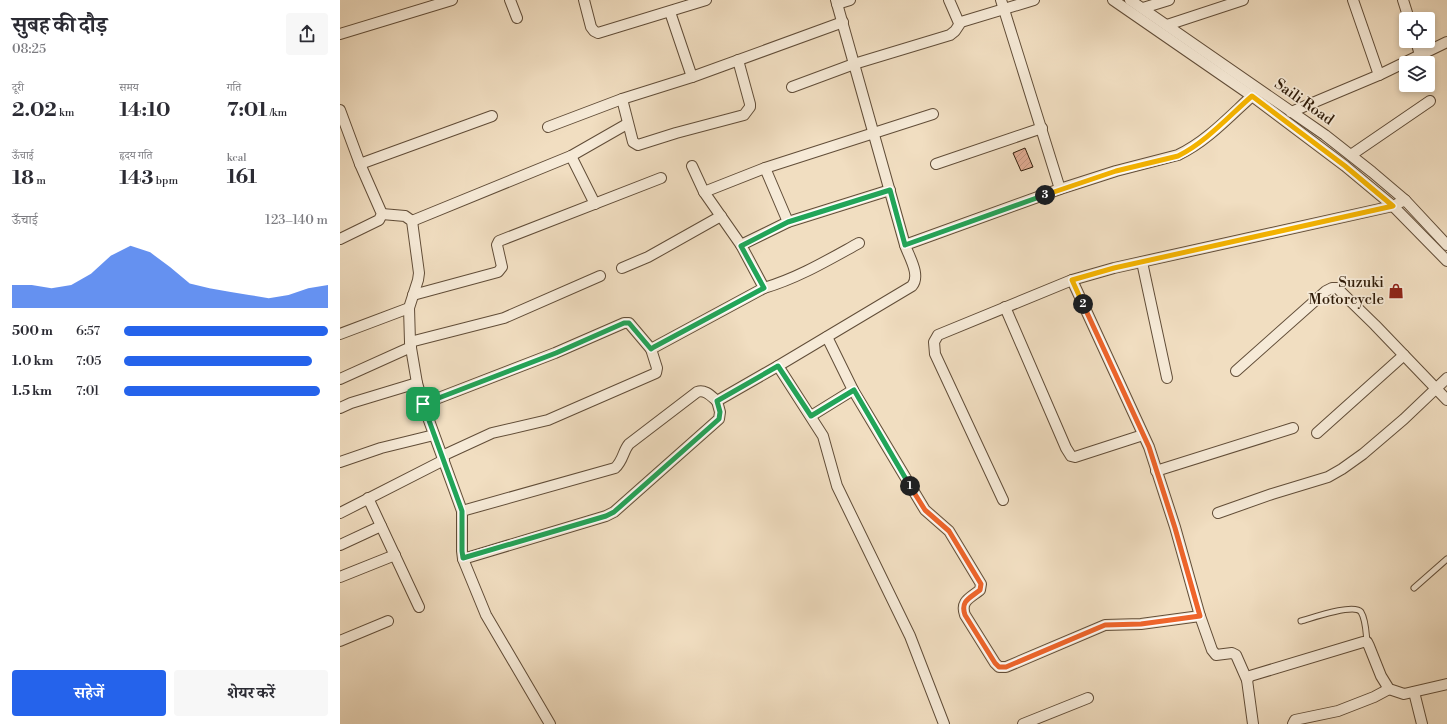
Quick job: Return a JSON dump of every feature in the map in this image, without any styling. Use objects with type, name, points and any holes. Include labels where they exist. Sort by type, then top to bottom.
[{"type":"street","points":[[340,34],[452,0]]},
{"type":"street","points":[[510,0],[517,18]]},
{"type":"street","points":[[584,0],[591,27],[598,33],[706,0]]},
{"type":"street","points":[[717,401],[912,286],[915,282],[916,274],[905,245],[837,2],[850,0]]},
{"type":"street","points":[[792,87],[854,64],[950,35],[956,31],[959,23],[949,0]]},
{"type":"street","points":[[959,23],[1002,4],[1034,0]]},
{"type":"street","points":[[1113,0],[1252,96],[1345,166],[1393,206],[1447,261]]},
{"type":"street","name":"Saili Road","points":[[1130,0],[1324,134],[1405,200],[1445,241]]},
{"type":"street","points":[[1143,8],[1169,0]]},
{"type":"street","points":[[1167,25],[1243,0]]},
{"type":"street","points":[[1353,0],[1379,75]]},
{"type":"street","points":[[1403,0],[1407,12]]},
{"type":"street","points":[[1002,4],[1060,189]]},
{"type":"street","points":[[670,12],[692,77]]},
{"type":"street","points":[[548,127],[622,99],[692,77],[843,22]]},
{"type":"street","points":[[1292,112],[1379,75],[1447,42]]},
{"type":"street","points":[[1418,48],[1420,55]]},
{"type":"street","points":[[622,99],[627,124],[633,142],[638,145],[744,115],[750,108],[750,104],[738,60]]},
{"type":"street","points":[[905,245],[1060,189],[1116,171],[1178,156],[1210,134],[1252,96]]},
{"type":"street","points":[[1351,155],[1430,101]]},
{"type":"street","points":[[340,110],[360,164],[382,214]]},
{"type":"street","points":[[704,192],[766,168],[933,114]]},
{"type":"street","points":[[360,164],[492,116]]},
{"type":"street","points":[[412,221],[571,156],[627,124]]},
{"type":"street","points":[[936,164],[1042,128]]},
{"type":"street","points":[[571,156],[595,204]]},
{"type":"street","points":[[692,166],[704,192],[741,246],[764,288]]},
{"type":"street","points":[[766,168],[788,222]]},
{"type":"street","points":[[413,295],[498,272],[502,268],[497,245],[499,241],[661,178]]},
{"type":"street","points":[[741,246],[788,222],[890,190]]},
{"type":"street","points":[[1003,500],[934,354],[933,346],[938,336],[1072,280],[1114,268],[1393,206],[1405,200]]},
{"type":"street","points":[[382,214],[405,216],[412,221],[419,273],[409,308],[411,345],[417,383],[423,404],[462,511],[463,558],[486,615],[550,724]]},
{"type":"street","points":[[340,239],[379,220],[382,214]]},
{"type":"street","points":[[622,268],[648,257],[721,216]]},
{"type":"street","points":[[651,349],[764,288],[778,284],[809,271],[859,243]]},
{"type":"street","points":[[1142,262],[1167,378]]},
{"type":"street","points":[[340,379],[411,345],[504,318],[600,276]]},
{"type":"street","points":[[1072,280],[1149,447],[1175,528],[1200,616],[1214,653],[1232,653],[1236,655],[1247,680],[1253,724]]},
{"type":"street","points":[[1236,371],[1326,291],[1332,288],[1337,288],[1447,400]]},
{"type":"street","points":[[1005,307],[1066,448],[1071,456],[1075,457],[1143,435]]},
{"type":"street","points":[[340,334],[409,308]]},
{"type":"street","points":[[340,513],[492,433],[548,420],[656,374],[657,368],[651,349],[629,323],[624,323],[556,353],[423,404]]},
{"type":"street","points":[[826,337],[854,390],[925,510],[949,531],[981,584],[980,590],[965,602],[963,608],[965,615],[987,651],[999,667],[1006,667],[1105,625],[1141,624],[1200,616]]},
{"type":"street","points":[[1317,433],[1404,355]]},
{"type":"street","points":[[778,366],[811,416],[822,436],[837,486],[910,636],[944,724]]},
{"type":"street","points":[[1218,513],[1328,476],[1342,469],[1363,454],[1398,424],[1447,378]]},
{"type":"street","points":[[340,408],[351,403],[417,383]]},
{"type":"street","points":[[462,511],[615,468],[619,464],[626,447],[629,444],[697,392],[701,390],[706,392],[717,401],[720,412],[719,419],[614,512],[606,516],[463,558]]},
{"type":"street","points":[[811,416],[854,390]]},
{"type":"street","points":[[1156,471],[1293,428]]},
{"type":"street","points":[[340,462],[381,448],[434,434]]},
{"type":"street","points":[[368,498],[418,607]]},
{"type":"street","points":[[340,545],[381,526]]},
{"type":"street","points":[[340,577],[395,555]]},
{"type":"street","points":[[340,641],[388,621]]},
{"type":"street","points":[[1247,680],[1250,676],[1358,642],[1367,642],[1381,676],[1389,689],[1404,694],[1447,684]]},
{"type":"street","points":[[1293,724],[1295,720],[1338,711],[1374,697],[1389,689]]},
{"type":"street","points":[[1414,692],[1422,724]]},
{"type":"street","points":[[1023,724],[1088,698]]},
{"type":"lane","points":[[1414,588],[1447,559]]},
{"type":"lane","points":[[1301,621],[1350,608],[1357,609],[1363,616],[1367,642]]},
{"type":"building","points":[[1025,148],[1033,167],[1021,171],[1013,153]]},
{"type":"place","name":"Suzuki Motorcycle","points":[[1396,291]]},
{"type":"route","points":[[1252,96],[1345,166],[1393,206],[1114,268],[1072,280],[1149,447],[1175,528],[1200,616],[1141,624],[1105,625],[1002,668],[995,663],[965,615],[963,608],[965,602],[980,590],[982,587],[981,584],[949,531],[925,510],[854,390],[811,416],[778,366],[717,401],[720,412],[719,419],[614,512],[606,516],[463,558],[462,511],[423,404],[556,353],[627,322],[651,349],[764,288],[741,246],[788,222],[890,190],[905,245],[1060,189],[1141,164],[1178,156],[1210,134],[1252,96]]}]
